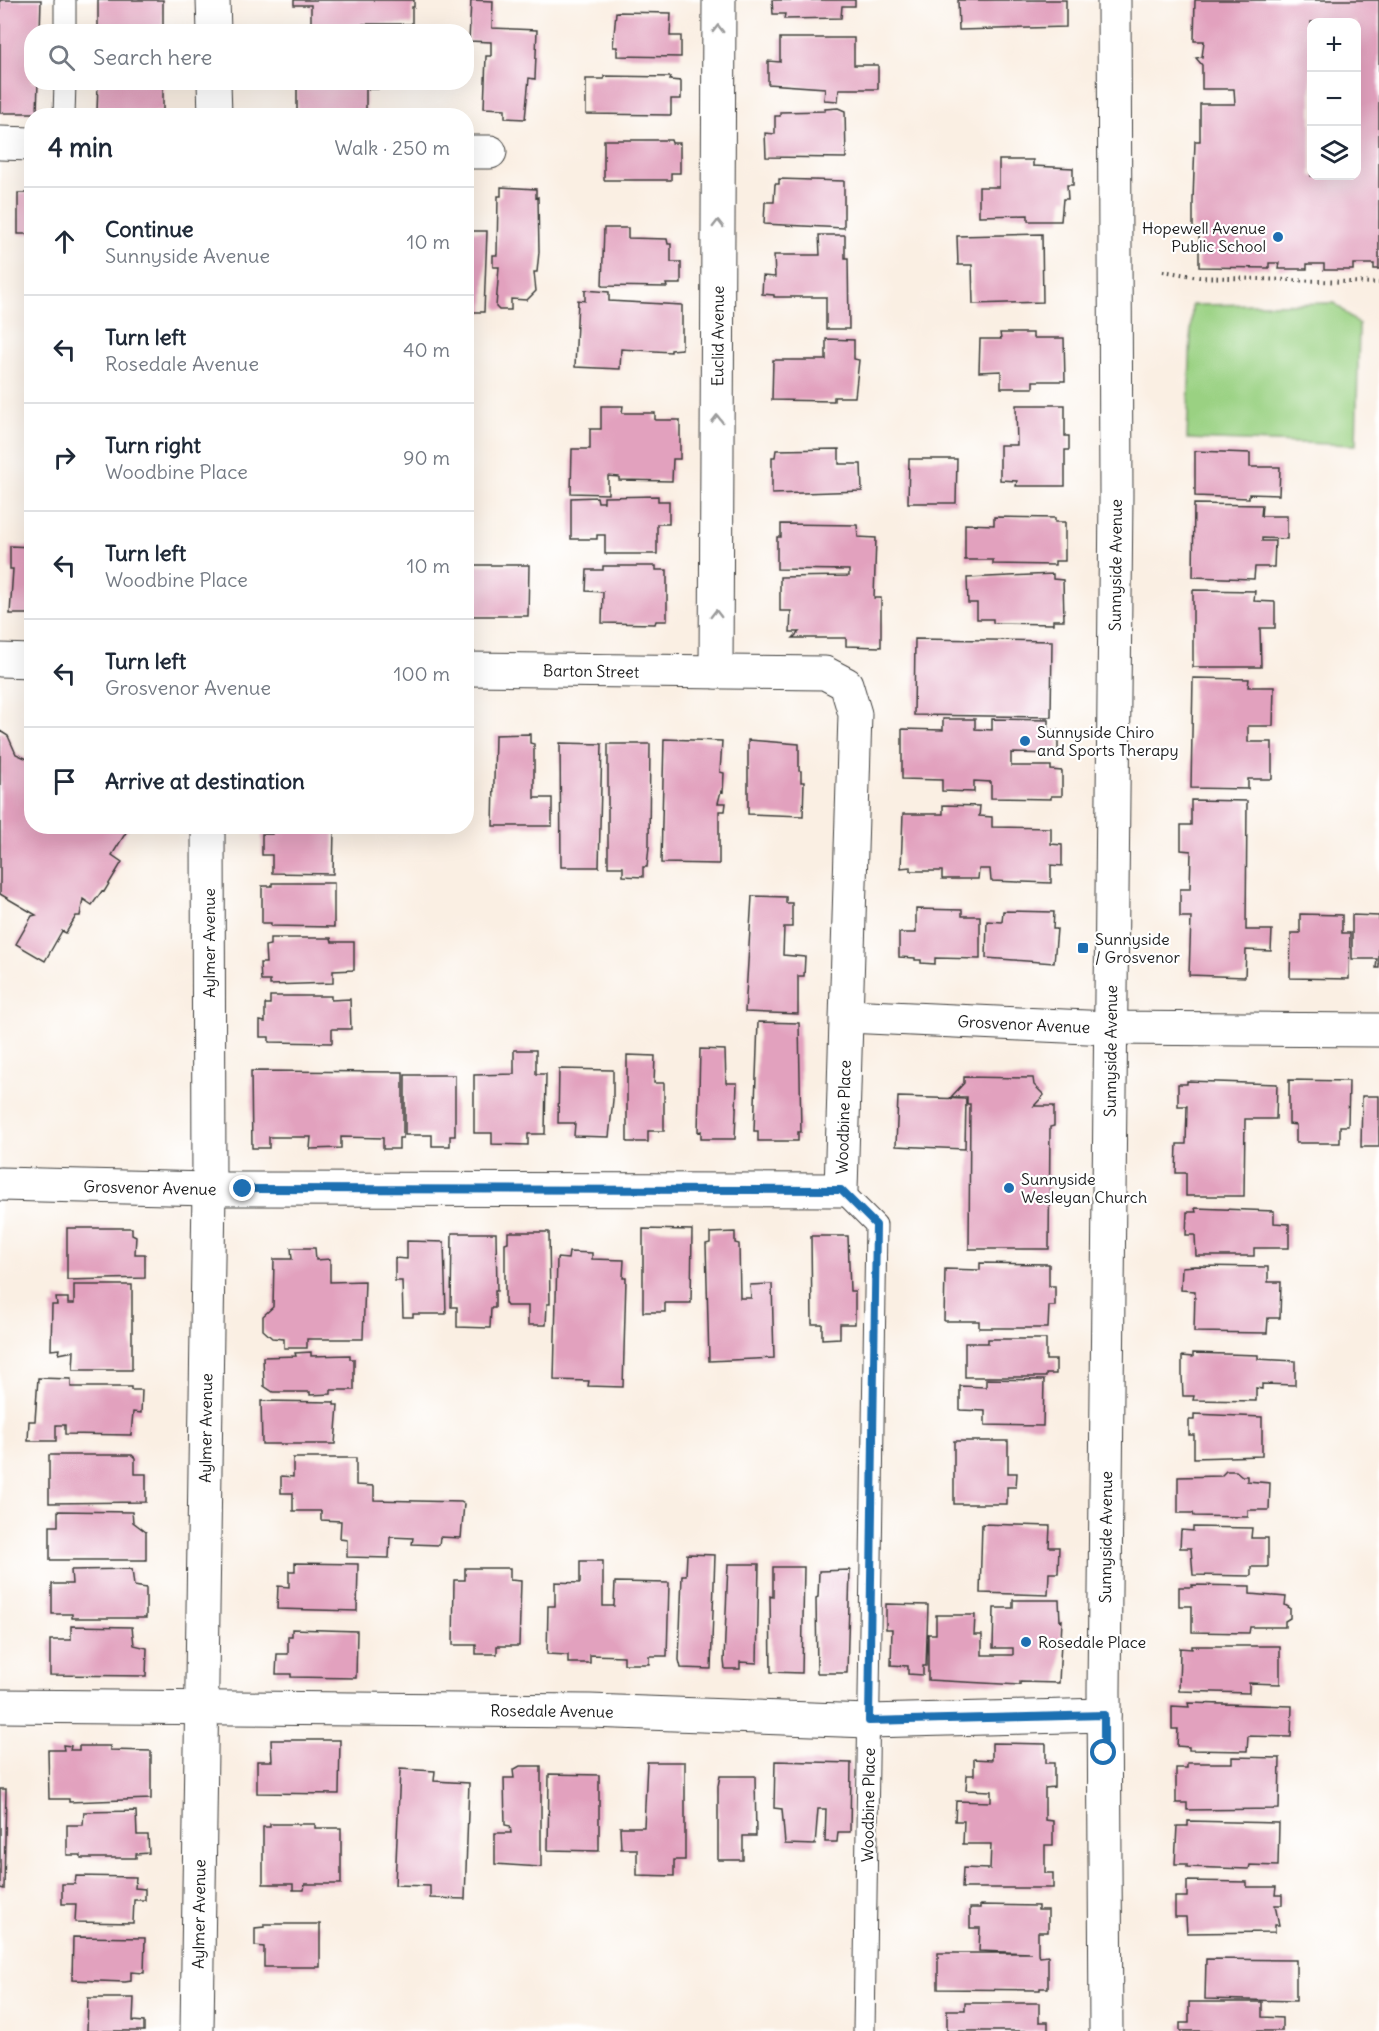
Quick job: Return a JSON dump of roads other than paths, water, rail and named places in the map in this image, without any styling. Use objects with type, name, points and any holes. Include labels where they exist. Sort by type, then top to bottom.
[{"type":"street","points":[[213,0],[214,24]]},
{"type":"street","name":"Euclid Avenue","points":[[716,672],[718,0]]},
{"type":"street","name":"Sunnyside Avenue","points":[[1107,2031],[1104,1715],[1116,496],[1114,0]]},
{"type":"street","points":[[214,90],[215,108]]},
{"type":"street","points":[[0,143],[24,144]]},
{"type":"street","points":[[0,660],[24,661]]},
{"type":"street","name":"Barton Street","points":[[474,669],[716,672]]},
{"type":"street","name":"Woodbine Place","points":[[716,672],[825,673],[846,684],[855,714],[841,1190]]},
{"type":"street","name":"Aylmer Avenue","points":[[197,2031],[209,1189],[208,834]]},
{"type":"street","name":"Grosvenor Avenue","points":[[847,1016],[1109,1029],[1379,1030]]},
{"type":"street","name":"Grosvenor Avenue","points":[[0,1184],[209,1189],[841,1190]]},
{"type":"street","name":"Rosedale Avenue","points":[[0,1706],[590,1711],[869,1721],[1104,1715]]},
{"type":"lane","points":[[65,0],[65,24]]},
{"type":"lane","points":[[64,90],[64,108]]},
{"type":"lane","name":"Woodbine Place","points":[[841,1190],[876,1225],[864,2031]]},
{"type":"place","name":"Hopewell Avenue Public School","points":[[1278,237]]},
{"type":"place","name":"Sunnyside Chiro and Sports Therapy","points":[[1025,741]]},
{"type":"place","name":"Sunnyside / Grosvenor","points":[[1083,948]]},
{"type":"place","name":"Sunnyside Wesleyan Church","points":[[1009,1188]]},
{"type":"place","name":"Rosedale Place","points":[[1026,1642]]}]
